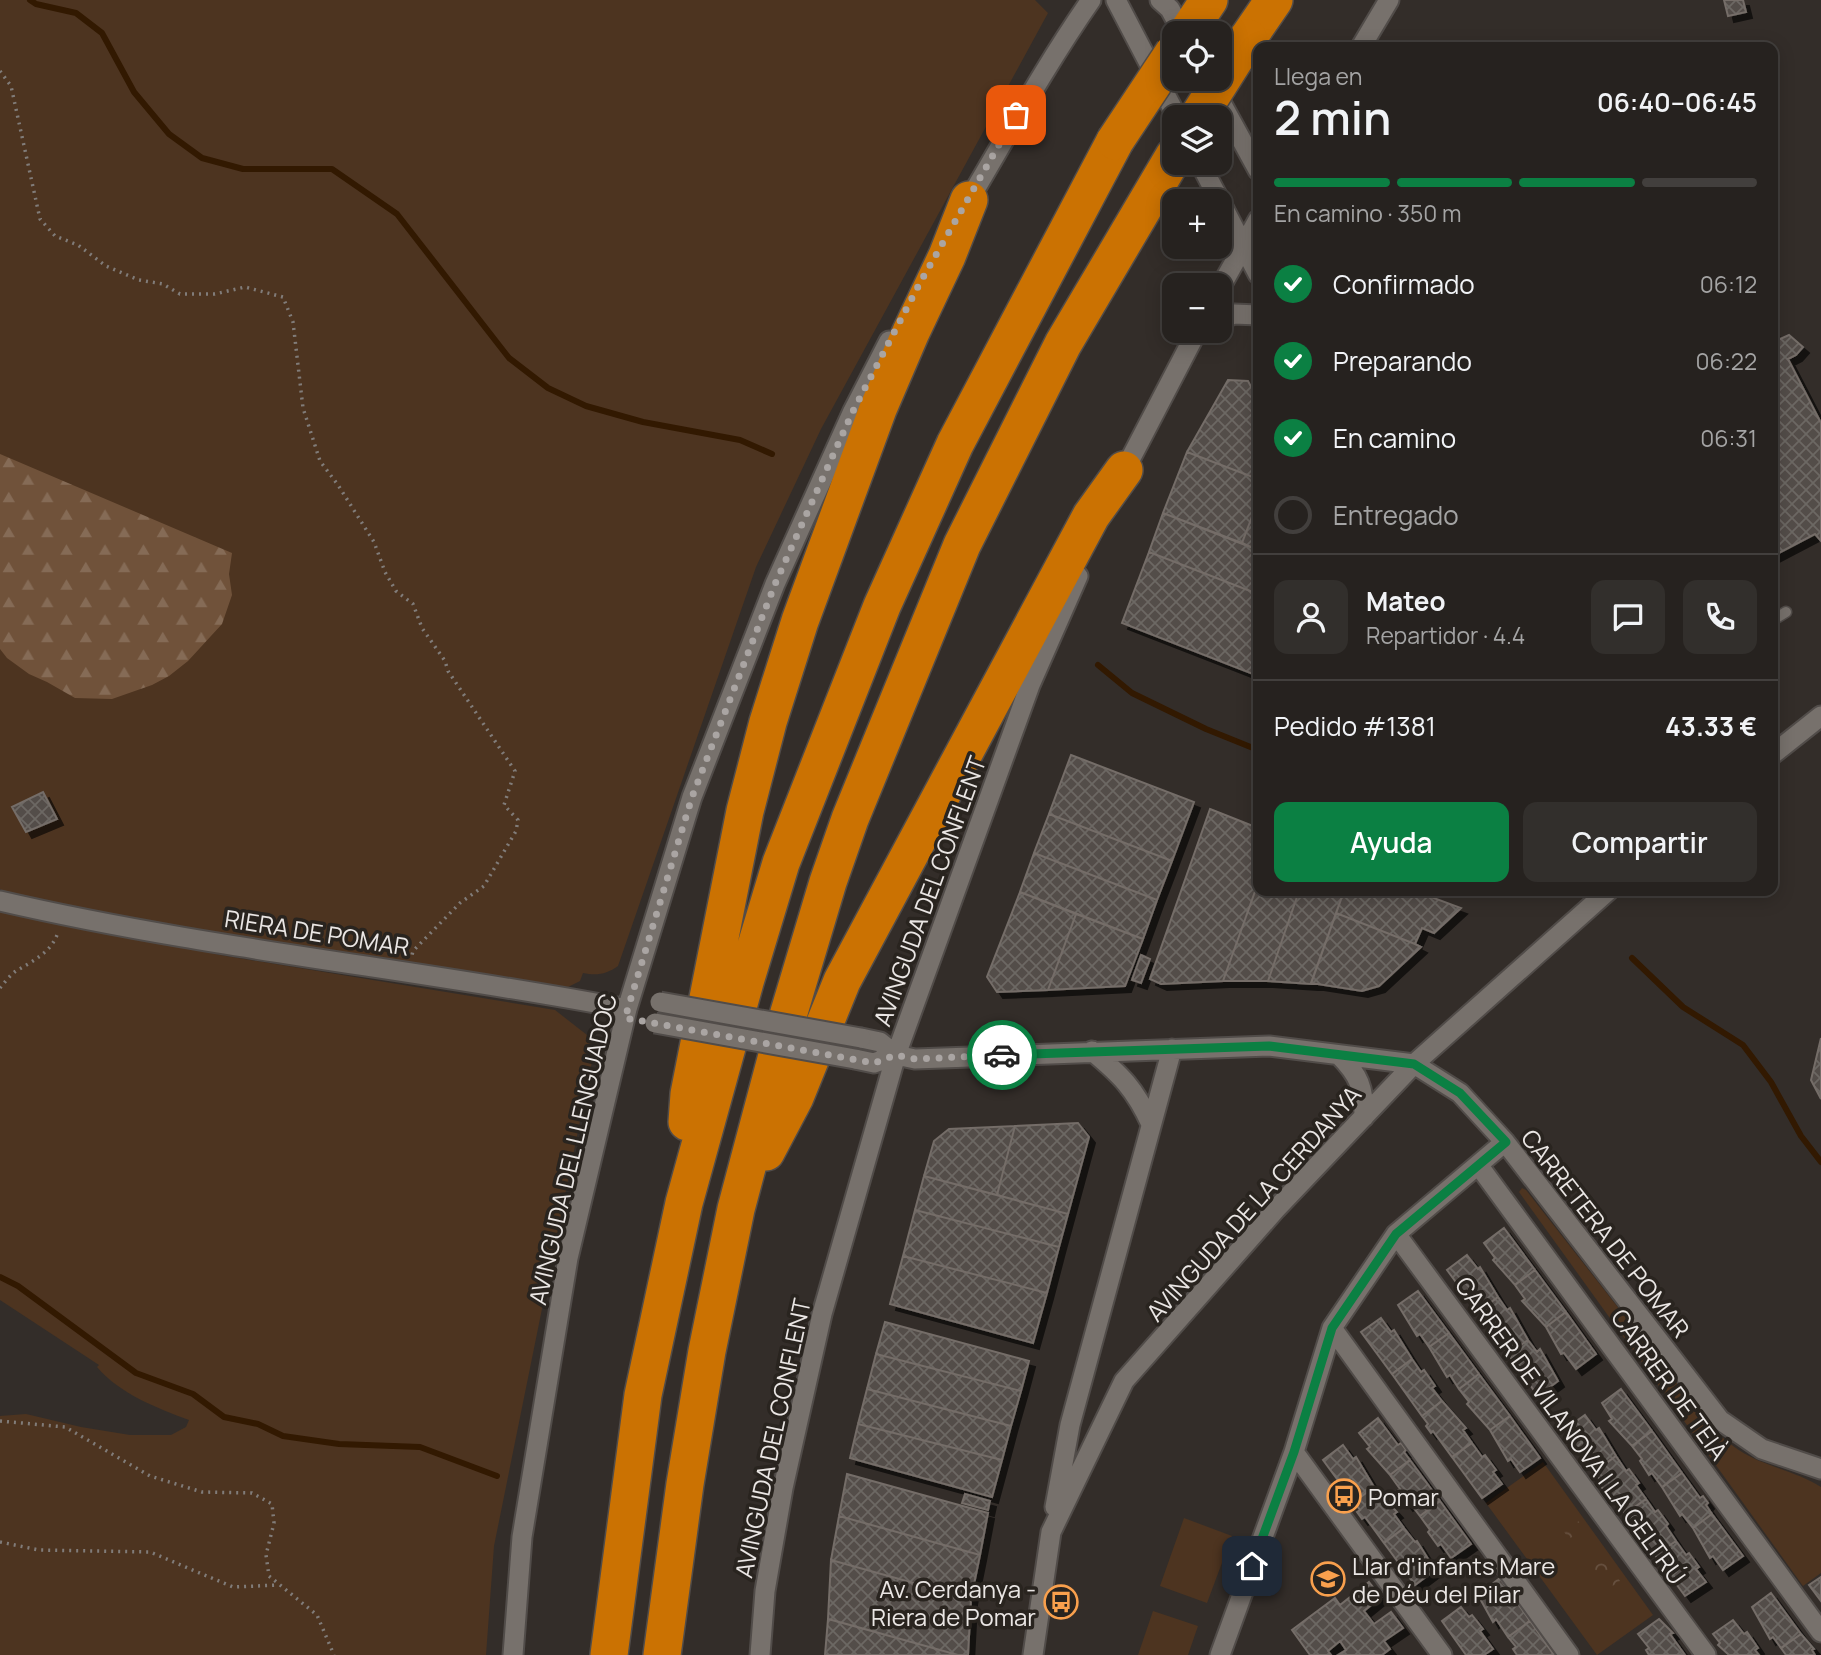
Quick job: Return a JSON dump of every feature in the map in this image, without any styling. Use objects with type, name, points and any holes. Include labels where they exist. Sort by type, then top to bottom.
[{"type":"highway","points":[[1206,105],[1274,0]]},
{"type":"highway","points":[[610,1655],[643,1395],[684,1203],[741,995],[781,863],[881,606],[955,444],[1115,141],[1162,70]]},
{"type":"highway","points":[[662,1655],[685,1484],[707,1351],[736,1209],[832,869],[962,545],[1063,344],[1162,175]]},
{"type":"highway","points":[[684,1203],[689,1094],[746,811],[768,722],[800,621],[854,470],[969,200]]},
{"type":"highway","points":[[736,1209],[795,1097],[842,981],[1091,516],[1124,470]]},
{"type":"street","name":"AVINGUDA DEL LLENGUADOC","points":[[513,1655],[522,1537],[568,1258],[628,1008],[692,797],[775,584],[853,411],[921,281],[1016,115],[1091,0]]},
{"type":"street","points":[[1115,0],[1171,105]]},
{"type":"street","points":[[1160,0],[1170,9],[1196,18]]},
{"type":"street","points":[[1364,42],[1389,0]]},
{"type":"street","points":[[1215,91],[1253,161]]},
{"type":"street","points":[[1206,175],[1253,265]]},
{"type":"street","points":[[1228,273],[1253,228]]},
{"type":"street","points":[[1232,315],[1253,315]]},
{"type":"street","name":"AVINGUDA DEL CONFLENT","points":[[760,1655],[765,1591],[783,1488],[822,1314],[896,1055],[1030,685],[1124,470],[1192,343]]},
{"type":"street","points":[[1778,750],[1821,716]]},
{"type":"street","name":"AVINGUDA DE LA CERDANYA","points":[[1051,1532],[1124,1381],[1276,1209],[1414,1064],[1602,896]]},
{"type":"street","name":"RIERA DE POMAR","points":[[0,901],[69,917],[628,1008]]},
{"type":"street","name":"CARRETERA DE POMAR","points":[[628,1008],[660,1002],[880,1042],[896,1055],[915,1059],[1269,1046],[1414,1064],[1460,1093],[1506,1142],[1720,1420],[1762,1449],[1821,1469]]},
{"type":"street","name":"CARRETERA DE POMAR","points":[[628,1008],[655,1023],[874,1063],[896,1055]]},
{"type":"street","name":"AVINGUDA DE LA CERDANYA","points":[[1033,1655],[1070,1425],[1172,1049]]},
{"type":"street","points":[[1091,1051],[1121,1076],[1140,1100],[1152,1124]]},
{"type":"street","points":[[1339,1055],[1358,1077],[1362,1088],[1364,1117]]},
{"type":"street","points":[[1220,1655],[1294,1452],[1332,1328],[1396,1234],[1506,1142]]},
{"type":"street","name":"CARRER DE TEIÀ","points":[[1479,1166],[1821,1632]]},
{"type":"street","name":"CARRER DE VILANOVA I LA GELTRÚ","points":[[1396,1234],[1706,1655]]},
{"type":"street","points":[[1332,1328],[1569,1655]]},
{"type":"street","points":[[1294,1452],[1442,1655]]},
{"type":"lane","points":[[1778,617],[1786,612]]},
{"type":"path","points":[[0,71],[11,86],[40,219],[46,229],[55,236],[78,245],[106,266],[139,280],[163,284],[180,294],[215,294],[246,287],[283,297],[293,322],[303,408],[320,461],[374,542],[385,572],[396,591],[412,604],[422,628],[445,661],[448,671],[515,771],[504,805],[518,820],[516,831],[484,886],[460,903],[412,951],[408,972]]},
{"type":"path","points":[[0,988],[14,972],[43,954],[56,940],[61,924],[69,917]]},
{"type":"path","points":[[0,1421],[20,1425],[65,1427],[150,1476],[202,1492],[252,1493],[272,1504],[274,1523],[266,1555],[269,1576],[317,1615],[334,1655]]},
{"type":"path","points":[[0,1542],[39,1549],[150,1552],[233,1587],[279,1585]]},
{"type":"green space","points":[[0,0],[1035,0],[1048,13],[821,429],[756,567],[618,966],[614,969],[602,974],[583,973],[580,981],[568,987],[232,937],[9,896],[0,889]]},
{"type":"green space","points":[[0,454],[232,553],[229,574],[232,595],[222,624],[188,661],[152,685],[112,699],[75,698],[29,674],[7,658],[0,649]]},
{"type":"green space","points":[[0,909],[220,955],[555,1010],[596,1042],[494,1546],[486,1655],[0,1655],[0,1416],[26,1414],[130,1435],[171,1435],[186,1427],[189,1420],[128,1392],[106,1377],[97,1367],[99,1365],[0,1300]]},
{"type":"green space","points":[[1522,1188],[1714,1430],[1751,1457],[1821,1487],[1821,1573],[1803,1586],[1519,1192]]},
{"type":"green space","points":[[1543,1462],[1653,1615],[1597,1655],[1486,1503]]},
{"type":"green space","points":[[1567,1506],[1584,1529],[1569,1539],[1553,1516]]},
{"type":"green space","points":[[1184,1518],[1232,1536],[1207,1603],[1160,1586]]},
{"type":"green space","points":[[1601,1554],[1620,1581],[1607,1590],[1589,1563]]},
{"type":"green space","points":[[1153,1611],[1198,1626],[1188,1655],[1138,1655]]},
{"type":"building","points":[[1724,0],[1743,0],[1746,12],[1728,16]]},
{"type":"building","points":[[1789,335],[1803,347],[1788,359],[1821,423],[1821,541],[1815,534],[1778,553],[1778,340]]},
{"type":"building","points":[[1228,380],[1248,381],[1253,390],[1253,477],[1187,452]]},
{"type":"building","points":[[1187,452],[1253,477],[1253,514],[1242,543],[1163,513]]},
{"type":"building","points":[[1163,513],[1253,548],[1253,592],[1149,552]]},
{"type":"building","points":[[1253,514],[1253,548],[1242,543]]},
{"type":"building","points":[[1149,552],[1253,592],[1253,674],[1122,623]]},
{"type":"building","points":[[1071,755],[1194,802],[1172,861],[1049,814]]},
{"type":"building","points":[[43,792],[57,819],[26,832],[12,807]]},
{"type":"building","points":[[1210,809],[1253,826],[1253,896],[1223,981],[1161,984],[1150,979]]},
{"type":"building","points":[[1049,814],[1172,861],[1157,900],[1034,853]]},
{"type":"building","points":[[1034,853],[1157,900],[1143,939],[1020,892]]},
{"type":"building","points":[[1020,892],[1076,914],[1048,990],[997,992],[987,977]]},
{"type":"building","points":[[1253,896],[1297,896],[1268,981],[1223,981]]},
{"type":"building","points":[[1297,896],[1342,896],[1311,984],[1268,981]]},
{"type":"building","points":[[1342,896],[1429,896],[1461,908],[1434,933],[1422,928],[1415,944],[1336,913]]},
{"type":"building","points":[[1336,913],[1421,947],[1379,986],[1362,991],[1311,983]]},
{"type":"building","points":[[1076,914],[1143,939],[1125,986],[1048,990]]},
{"type":"building","points":[[1141,955],[1150,959],[1141,983],[1132,980]]},
{"type":"building","points":[[1821,1038],[1821,1099],[1811,1080]]},
{"type":"building","points":[[1078,1123],[1089,1137],[1068,1214],[997,1195],[1015,1126]]},
{"type":"building","points":[[1015,1126],[997,1195],[924,1176],[934,1141],[949,1129]]},
{"type":"building","points":[[924,1176],[1068,1214],[1059,1247],[915,1210]]},
{"type":"building","points":[[915,1210],[1059,1247],[1047,1293],[903,1256]]},
{"type":"building","points":[[1504,1228],[1535,1270],[1515,1285],[1493,1260],[1495,1258],[1484,1243]]},
{"type":"building","points":[[1467,1255],[1478,1269],[1480,1267],[1498,1297],[1478,1312],[1447,1270]]},
{"type":"building","points":[[903,1256],[1047,1293],[1033,1343],[890,1304]]},
{"type":"building","points":[[1535,1270],[1566,1312],[1546,1327],[1522,1301],[1525,1299],[1515,1285]]},
{"type":"building","points":[[1418,1291],[1449,1333],[1429,1347],[1420,1334],[1417,1336],[1398,1305]]},
{"type":"building","points":[[1498,1297],[1507,1310],[1510,1308],[1528,1340],[1508,1354],[1478,1312]]},
{"type":"building","points":[[1566,1312],[1596,1354],[1576,1369],[1564,1353],[1561,1354],[1546,1327]]},
{"type":"building","points":[[1381,1318],[1391,1332],[1394,1330],[1412,1359],[1392,1374],[1361,1332]]},
{"type":"building","points":[[885,1322],[1029,1361],[1021,1391],[876,1354]]},
{"type":"building","points":[[1449,1333],[1479,1374],[1459,1389],[1450,1375],[1447,1377],[1429,1347]]},
{"type":"building","points":[[1528,1340],[1537,1352],[1540,1349],[1558,1381],[1538,1396],[1508,1354]]},
{"type":"building","points":[[876,1354],[1021,1391],[1011,1426],[867,1389]]},
{"type":"building","points":[[1412,1359],[1421,1372],[1424,1370],[1435,1386],[1432,1388],[1442,1401],[1422,1416],[1392,1374]]},
{"type":"building","points":[[1479,1374],[1510,1416],[1490,1430],[1467,1404],[1469,1402],[1459,1389]]},
{"type":"building","points":[[867,1389],[1011,1426],[1002,1460],[858,1424]]},
{"type":"building","points":[[1621,1389],[1652,1431],[1632,1446],[1609,1421],[1612,1419],[1602,1403]]},
{"type":"building","points":[[1442,1401],[1466,1428],[1463,1430],[1472,1443],[1452,1457],[1433,1431],[1431,1433],[1422,1416]]},
{"type":"building","points":[[1585,1415],[1596,1430],[1599,1428],[1616,1456],[1594,1472],[1564,1430]]},
{"type":"building","points":[[1510,1416],[1540,1458],[1520,1472],[1511,1459],[1508,1461],[1490,1430]]},
{"type":"building","points":[[1378,1418],[1398,1445],[1401,1443],[1410,1460],[1390,1475],[1367,1449],[1370,1447],[1359,1433]]},
{"type":"building","points":[[858,1424],[1002,1460],[992,1497],[850,1458]]},
{"type":"building","points":[[1652,1431],[1682,1473],[1662,1487],[1652,1473],[1649,1475],[1632,1446]]},
{"type":"building","points":[[1472,1443],[1496,1470],[1493,1472],[1502,1484],[1482,1498],[1452,1457]]},
{"type":"building","points":[[1343,1445],[1353,1459],[1356,1457],[1374,1487],[1354,1502],[1323,1460]]},
{"type":"building","points":[[1616,1456],[1626,1471],[1629,1469],[1639,1483],[1636,1485],[1646,1499],[1625,1514],[1606,1488],[1604,1490],[1598,1483],[1601,1481],[1594,1472]]},
{"type":"building","points":[[1410,1460],[1440,1501],[1420,1516],[1410,1503],[1407,1505],[1390,1475]]},
{"type":"building","points":[[1682,1473],[1700,1498],[1703,1496],[1712,1514],[1693,1528],[1682,1514],[1680,1516],[1662,1487]]},
{"type":"building","points":[[847,1474],[988,1513],[980,1555],[839,1516]]},
{"type":"building","points":[[1374,1487],[1397,1512],[1394,1514],[1404,1528],[1384,1543],[1365,1517],[1362,1519],[1354,1502]]},
{"type":"building","points":[[965,1494],[990,1501],[988,1510],[962,1503]]},
{"type":"building","points":[[1646,1499],[1668,1524],[1666,1526],[1676,1541],[1655,1555],[1641,1541],[1643,1539],[1625,1514]]},
{"type":"building","points":[[1440,1501],[1471,1544],[1451,1558],[1441,1544],[1438,1546],[1420,1516]]},
{"type":"building","points":[[1712,1514],[1743,1556],[1723,1570],[1713,1556],[1710,1558],[1693,1528]]},
{"type":"building","points":[[839,1516],[980,1555],[971,1599],[831,1560]]},
{"type":"building","points":[[1404,1528],[1415,1542],[1417,1541],[1435,1570],[1415,1585],[1384,1543]]},
{"type":"building","points":[[1676,1541],[1686,1555],[1689,1553],[1706,1582],[1685,1596],[1655,1555]]},
{"type":"building","points":[[831,1560],[971,1599],[968,1655],[958,1655],[828,1619]]},
{"type":"building","points":[[1821,1577],[1821,1601],[1809,1585]]},
{"type":"building","points":[[1500,1578],[1530,1621],[1508,1637],[1496,1619],[1493,1622],[1478,1595]]},
{"type":"building","points":[[1369,1582],[1381,1597],[1364,1611],[1374,1624],[1391,1612],[1403,1628],[1384,1641],[1390,1649],[1382,1655],[1338,1655],[1346,1650],[1340,1641],[1328,1651],[1331,1655],[1310,1655],[1292,1630],[1335,1598],[1340,1605]]},
{"type":"building","points":[[1771,1593],[1801,1634],[1781,1648],[1773,1637],[1770,1639],[1752,1607]]},
{"type":"building","points":[[1461,1607],[1469,1617],[1472,1615],[1483,1629],[1480,1631],[1493,1649],[1484,1655],[1466,1655],[1442,1621]]},
{"type":"building","points":[[828,1619],[843,1623],[958,1655],[825,1655]]},
{"type":"building","points":[[1659,1619],[1673,1633],[1670,1634],[1685,1655],[1649,1655],[1646,1650],[1649,1648],[1638,1634]]},
{"type":"building","points":[[1733,1620],[1744,1634],[1747,1632],[1758,1648],[1755,1650],[1759,1655],[1729,1655],[1718,1645],[1720,1643],[1713,1634]]},
{"type":"building","points":[[1530,1621],[1554,1655],[1517,1655],[1513,1649],[1516,1647],[1508,1637]]},
{"type":"building","points":[[1801,1634],[1814,1649],[1812,1650],[1815,1655],[1786,1655],[1781,1648]]},
{"type":"waterway","points":[[30,0],[36,4],[76,13],[102,33],[134,92],[169,134],[202,158],[243,169],[332,169],[397,214],[509,358],[548,388],[586,406],[643,422],[740,440],[772,454]]},
{"type":"waterway","points":[[1098,665],[1132,693],[1206,729],[1253,748]]},
{"type":"waterway","points":[[1632,958],[1683,1007],[1743,1045],[1771,1082],[1801,1136],[1821,1162]]},
{"type":"waterway","name":"RIERA DE POMAR","points":[[0,1277],[18,1286],[136,1373],[193,1394],[224,1417],[258,1424],[283,1436],[339,1444],[420,1447],[497,1476]]},
{"type":"way so far","points":[[1002,1055],[915,1059],[896,1055],[874,1063],[625,1018],[692,797],[775,584],[853,411],[921,281],[1016,115]]},
{"type":"place","name":"Pomar","points":[[1344,1496]]},
{"type":"place","name":"Llar d'infants Mare de Déu del Pilar","points":[[1328,1579]]},
{"type":"place","name":"Av. Cerdanya - Riera de Pomar","points":[[1061,1602]]},
{"type":"route","points":[[1002,1055],[1269,1046],[1414,1064],[1460,1093],[1506,1142],[1396,1234],[1332,1328],[1294,1452],[1252,1566]]}]
